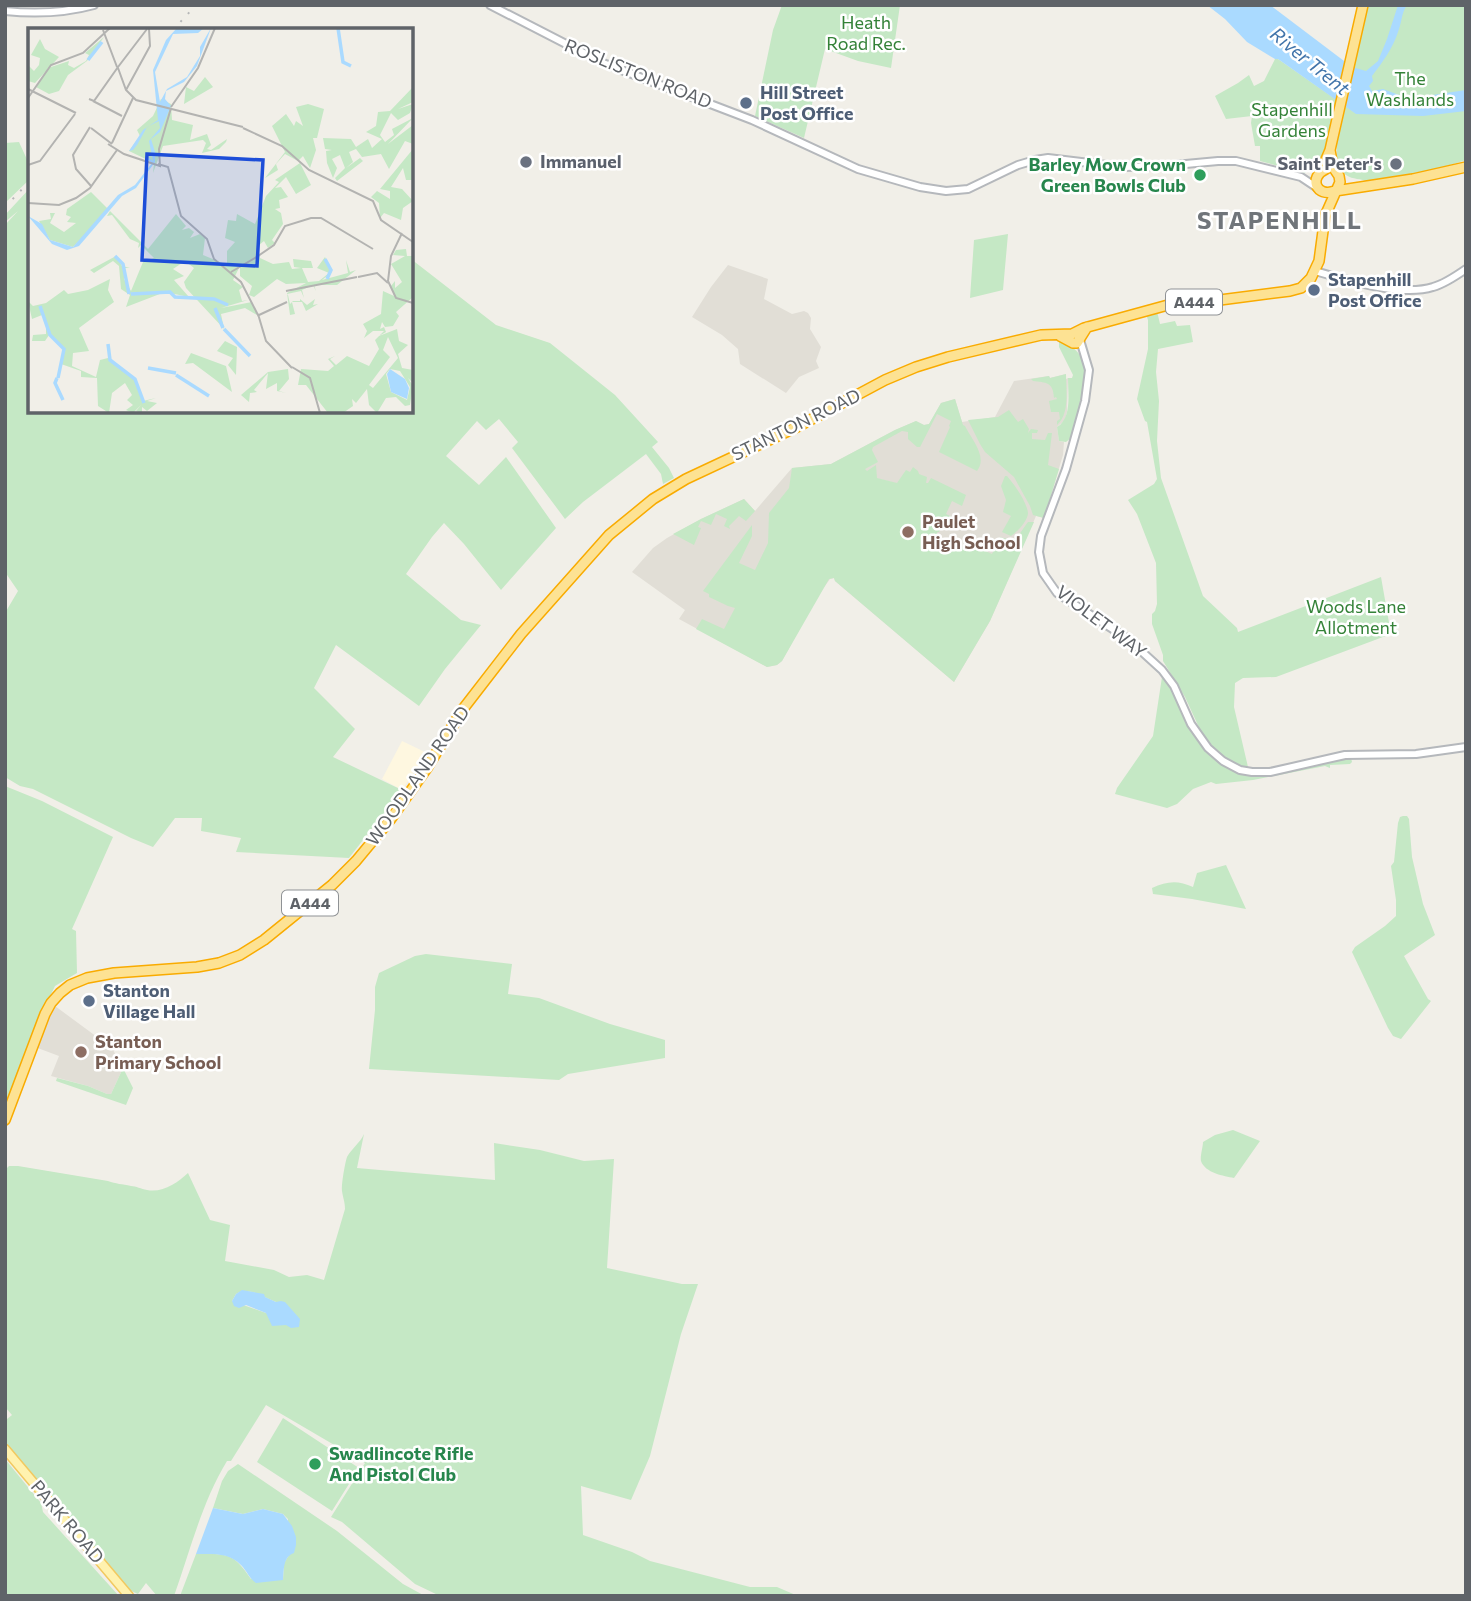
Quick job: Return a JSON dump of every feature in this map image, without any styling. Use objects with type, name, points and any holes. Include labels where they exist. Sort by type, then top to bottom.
[{"type":"highway","points":[[1325,216],[1316,180],[1331,150],[1363,5]]},
{"type":"highway","points":[[1313,275],[1319,261],[1325,216],[1339,185],[1331,150]]},
{"type":"highway","points":[[1318,189],[1325,193],[1413,179],[1466,167]]},
{"type":"highway","points":[[1320,172],[1330,169],[1345,180],[1363,186]]},
{"type":"highway","name":"A444","points":[[1075,339],[1088,327],[1168,305],[1290,291],[1301,288],[1313,275]]},
{"type":"highway","name":"STANTON ROAD","points":[[567,581],[621,524],[653,499],[885,380],[948,357],[1032,337],[1050,334],[1075,339]]},
{"type":"highway","name":"WOODLAND ROAD","points":[[5,1121],[45,1014],[51,1003],[65,989],[81,980],[102,974],[197,967],[234,958],[264,940],[338,880],[390,820],[455,721],[506,652],[567,581]]},
{"type":"main road","name":"PARK ROAD","points":[[5,1449],[129,1596]]},
{"type":"street","points":[[5,11],[57,12],[94,5]]},
{"type":"street","name":"ROSLISTON ROAD","points":[[490,5],[603,63],[752,120],[858,169],[920,187],[960,190],[984,182],[1018,165],[1048,159],[1123,167],[1236,161],[1301,177]]},
{"type":"street","points":[[1301,177],[1320,172]]},
{"type":"street","points":[[1301,177],[1318,189]]},
{"type":"street","points":[[1313,275],[1414,291],[1433,287],[1466,269]]},
{"type":"street","name":"VIOLET WAY","points":[[1075,339],[1088,364],[1085,401],[1066,469],[1039,544],[1043,573],[1057,593],[1128,639],[1154,662],[1174,686],[1191,724],[1208,748],[1223,761],[1240,770],[1270,772],[1357,754],[1416,754],[1466,747]]},
{"type":"shaded area","points":[[728,265],[768,279],[764,299],[792,314],[804,311],[811,318],[810,329],[821,347],[816,361],[819,368],[799,377],[786,393],[740,364],[738,349],[722,335],[692,317]]},
{"type":"shaded area","name":"Paulet High School","points":[[1066,374],[1067,412],[1065,420],[1057,427],[1059,441],[1064,442],[1063,455],[1044,518],[1036,516],[990,621],[954,682],[834,578],[830,579],[817,597],[782,661],[767,667],[679,619],[685,610],[632,572],[653,548],[701,519],[744,499],[755,511],[792,468],[831,464],[916,421],[929,424],[941,403],[955,399],[962,422],[995,417],[1014,381]]},
{"type":"shaded area","points":[[402,741],[427,753],[402,790],[382,779]]},
{"type":"shaded area","name":"Stanton Primary School","points":[[55,1006],[112,1048],[123,1068],[111,1094],[51,1076],[59,1056],[35,1047]]},
{"type":"green space","name":"Heath Road Rec.","points":[[782,5],[900,5],[891,68],[858,61],[825,49],[804,138],[755,116],[773,30]]},
{"type":"green space","points":[[1367,5],[1466,5],[1466,160],[1441,168],[1368,182],[1349,177],[1342,171],[1337,164],[1336,143],[1330,134],[1320,162],[1304,173],[1260,161],[1260,146],[1255,146],[1252,116],[1226,119],[1215,96],[1249,75],[1254,86],[1264,81],[1275,59],[1278,59],[1354,112],[1353,67]]},
{"type":"green space","points":[[19,142],[28,162],[28,181],[5,203],[5,143]]},
{"type":"green space","points":[[28,190],[28,413],[413,413],[413,261],[496,325],[550,343],[615,395],[658,442],[652,447],[674,478],[663,484],[661,474],[646,454],[565,519],[512,448],[518,442],[499,419],[486,430],[477,421],[446,456],[479,485],[506,457],[556,528],[501,590],[444,523],[432,537],[406,574],[461,620],[481,625],[419,706],[336,645],[314,688],[355,729],[333,757],[402,790],[349,858],[236,852],[241,838],[201,831],[202,818],[175,818],[153,847],[5,777],[5,613],[18,591],[5,572],[5,225],[18,211],[5,222],[5,215]]},
{"type":"green space","points":[[1008,234],[1003,290],[970,298],[974,240]]},
{"type":"green space","name":"Woods Lane Allotment","points":[[1157,311],[1160,324],[1175,321],[1177,326],[1190,325],[1193,342],[1158,349],[1157,441],[1161,478],[1203,596],[1238,632],[1381,577],[1391,634],[1276,677],[1243,678],[1235,683],[1234,707],[1248,767],[1242,768],[1222,757],[1202,734],[1185,697],[1163,661],[1152,624],[1152,614],[1157,604],[1156,563],[1137,514],[1128,500],[1154,484],[1157,479],[1147,422],[1137,399],[1148,349],[1146,314]]},
{"type":"green space","points":[[1059,339],[1079,354],[1084,365],[1082,397],[1071,438],[1066,442],[1059,441],[1057,427],[1067,412],[1068,378],[1073,375],[1059,347]]},
{"type":"green space","points":[[1066,374],[1066,408],[1057,425],[1059,412],[1051,412],[1049,401],[1057,399],[1054,398],[1052,388],[1048,384],[1031,379]]},
{"type":"green space","name":"Paulet High School","points":[[955,399],[963,425],[980,454],[977,471],[939,452],[951,421],[937,414],[920,447],[908,439],[908,432],[902,431],[873,447],[878,462],[865,469],[867,471],[876,465],[877,478],[897,483],[906,470],[910,472],[913,467],[919,474],[927,477],[926,483],[931,478],[966,495],[962,506],[952,501],[946,514],[956,519],[952,527],[941,527],[937,532],[938,536],[967,549],[970,544],[992,554],[1000,537],[1014,538],[1028,522],[1034,522],[990,621],[954,682],[834,578],[829,579],[782,661],[777,665],[767,667],[696,629],[702,619],[724,629],[735,608],[709,597],[709,594],[703,591],[752,525],[752,536],[739,563],[755,570],[768,543],[769,513],[789,488],[792,468],[831,464],[916,421],[929,424],[941,403]]},
{"type":"green space","points":[[1009,410],[1018,422],[1023,419],[1029,429],[1028,433],[1031,429],[1038,430],[1037,433],[1032,433],[1032,439],[1045,440],[1048,433],[1052,433],[1048,465],[1059,469],[1044,518],[1033,515],[1014,477],[985,452],[968,420],[998,417]]},
{"type":"green space","points":[[1005,476],[1020,493],[1028,513],[1024,523],[1011,536],[1002,532],[1011,516],[1003,512],[1006,500],[1001,486]]},
{"type":"green space","points":[[744,499],[755,511],[746,521],[739,516],[729,526],[730,529],[724,526],[727,519],[716,514],[711,525],[701,521],[694,545],[673,534],[701,519]]},
{"type":"green space","points":[[1162,677],[1174,689],[1193,731],[1207,752],[1230,768],[1247,774],[1349,758],[1352,762],[1253,780],[1216,784],[1211,782],[1193,789],[1177,804],[1167,808],[1115,794],[1153,736]]},
{"type":"green space","points":[[5,786],[42,801],[113,837],[72,929],[76,931],[77,973],[55,986],[37,1023],[5,1114]]},
{"type":"green space","points":[[1403,816],[1409,819],[1412,857],[1423,904],[1435,935],[1404,956],[1431,1001],[1401,1039],[1393,1036],[1388,1028],[1352,952],[1396,916],[1391,866],[1394,862],[1398,823]]},
{"type":"green space","points":[[1226,865],[1246,909],[1153,894],[1152,888],[1168,883],[1177,882],[1193,887],[1197,873]]},
{"type":"green space","points":[[426,954],[512,964],[508,994],[539,998],[610,1024],[665,1040],[665,1058],[568,1074],[559,1080],[369,1069],[375,987],[379,973],[415,956]]},
{"type":"green space","points":[[123,1068],[133,1088],[126,1105],[56,1081],[57,1078],[111,1094]]},
{"type":"green space","points":[[1233,1130],[1260,1141],[1234,1178],[1211,1171],[1201,1161],[1203,1142]]},
{"type":"green space","points":[[364,1134],[357,1168],[495,1180],[494,1143],[540,1150],[584,1161],[614,1159],[607,1268],[682,1284],[698,1284],[681,1334],[650,1456],[631,1500],[581,1486],[583,1535],[650,1561],[750,1587],[777,1587],[798,1596],[440,1596],[415,1584],[342,1522],[331,1517],[365,1463],[266,1405],[218,1477],[203,1510],[174,1596],[157,1596],[146,1583],[138,1594],[129,1590],[5,1442],[5,1417],[7,1419],[12,1415],[5,1407],[5,1170],[9,1166],[18,1166],[153,1191],[169,1186],[188,1173],[210,1220],[230,1225],[225,1261],[274,1270],[289,1277],[307,1275],[324,1280],[345,1209],[342,1188],[346,1160]],"holes":[[[242,1291],[253,1292],[276,1302],[266,1313],[232,1301],[236,1294]]]},
{"type":"green space","name":"Swadlincote Rifle And Pistol Club","points":[[283,1418],[359,1468],[332,1511],[257,1462]]},
{"type":"green space","points":[[5,1459],[41,1503],[43,1512],[119,1596],[5,1596]]},
{"type":"green space","points":[[238,1464],[337,1531],[403,1584],[425,1596],[180,1596],[196,1554],[228,1556],[239,1564],[251,1579],[283,1580],[284,1563],[289,1555],[288,1519],[283,1514],[263,1509],[243,1514],[213,1508],[222,1481],[228,1471]]},
{"type":"water","name":"River Trent","points":[[1207,5],[1270,5],[1352,67],[1366,71],[1378,61],[1398,5],[1407,5],[1393,44],[1372,76],[1373,81],[1369,86],[1372,91],[1383,89],[1399,95],[1426,96],[1466,90],[1466,111],[1423,116],[1356,114],[1278,59],[1247,42]]},
{"type":"water","points":[[242,1290],[264,1294],[276,1302],[285,1302],[300,1319],[299,1327],[272,1326],[266,1313],[246,1305],[239,1308],[234,1306],[232,1301]]},
{"type":"water","points":[[213,1508],[243,1514],[263,1509],[283,1514],[292,1526],[296,1545],[294,1553],[286,1560],[283,1580],[256,1583],[241,1565],[231,1558],[196,1554]]},
{"type":"railway","points":[[175,28],[196,5]]},
{"type":"railway","points":[[5,207],[28,183]]},
{"type":"place","name":"Hill Street Post Office","points":[[746,103]]},
{"type":"place","name":"Immanuel","points":[[526,162]]},
{"type":"place","name":"Saint Peter's","points":[[1396,164]]},
{"type":"place","name":"Barley Mow Crown Green Bowls Club","points":[[1200,175]]},
{"type":"place","name":"Stapenhill Post Office","points":[[1314,290]]},
{"type":"place","name":"Paulet High School","points":[[908,532]]},
{"type":"place","name":"Stanton Village Hall","points":[[89,1001]]},
{"type":"place","name":"Stanton Primary School","points":[[81,1052]]},
{"type":"place","name":"Swadlincote Rifle And Pistol Club","points":[[315,1464]]},
{"type":"district","name":"STAPENHILL","points":[[1280,221]]},
{"type":"park label","name":"The Washlands","points":[[1410,89]]},
{"type":"park label","name":"Stapenhill Gardens","points":[[1292,120]]}]
